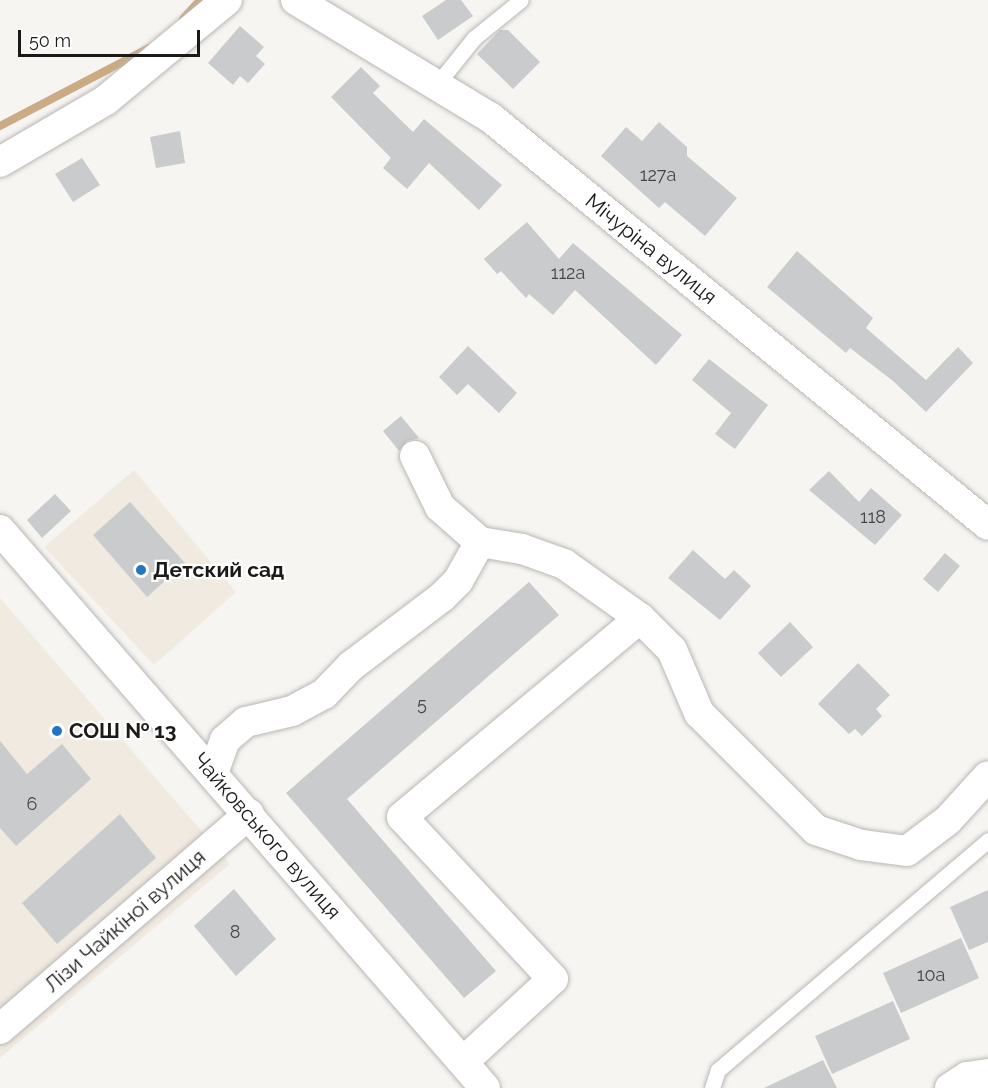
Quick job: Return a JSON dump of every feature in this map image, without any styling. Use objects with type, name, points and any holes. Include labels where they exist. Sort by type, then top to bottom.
[{"type":"street","points":[[0,162],[106,100],[227,0]]},
{"type":"street","name":"Мічуріна вулиця","points":[[296,0],[438,83],[491,118],[988,525]]},
{"type":"street","points":[[415,456],[440,507],[480,542],[564,564],[640,618],[672,650],[699,714],[816,830],[861,845],[907,851],[948,820],[988,776]]},
{"type":"street","name":"Чайковського вулиця","points":[[0,530],[485,1088]]},
{"type":"street","points":[[213,773],[225,740],[246,722],[292,711],[324,693],[351,666],[442,597],[458,581],[480,542]]},
{"type":"street","points":[[463,1062],[553,979],[402,817],[640,618]]},
{"type":"street","name":"Лізи Чайкіної вулиця","points":[[0,1029],[249,814]]},
{"type":"street","points":[[950,1088],[967,1077],[988,1074]]},
{"type":"lane","points":[[438,83],[474,38],[521,0]]},
{"type":"lane","points":[[712,1088],[718,1070],[988,840]]},
{"type":"shaded area","name":"Детский сад","points":[[134,470],[236,592],[154,665],[44,547]]},
{"type":"shaded area","name":"СОШ № 13","points":[[0,598],[230,864],[0,1058]]},
{"type":"building","points":[[446,0],[461,0],[473,16],[438,40],[422,16]]},
{"type":"building","points":[[240,26],[264,47],[256,56],[265,64],[248,83],[240,76],[233,85],[208,63]]},
{"type":"building","points":[[500,30],[508,30],[540,62],[513,89],[477,54]]},
{"type":"building","points":[[361,67],[380,86],[373,93],[413,132],[424,119],[502,185],[479,210],[429,163],[407,189],[383,168],[391,158],[331,97]]},
{"type":"building","points":[[659,122],[687,147],[687,156],[737,198],[705,236],[665,202],[659,208],[601,156],[626,127],[642,141]]},
{"type":"building","points":[[180,131],[185,163],[156,168],[150,137]]},
{"type":"building","points":[[82,158],[100,185],[73,202],[55,174]]},
{"type":"building","points":[[527,222],[559,259],[573,243],[682,335],[656,365],[575,290],[553,315],[529,294],[526,298],[501,271],[497,274],[484,259]]},
{"type":"building","points":[[797,251],[873,318],[866,328],[926,380],[958,347],[973,363],[926,412],[893,381],[850,348],[846,353],[767,287]]},
{"type":"building","points":[[468,346],[517,393],[499,413],[468,384],[457,395],[439,377]]},
{"type":"building","points":[[709,359],[768,405],[735,449],[715,434],[731,413],[692,380]]},
{"type":"building","points":[[401,416],[419,438],[407,441],[399,451],[383,431]]},
{"type":"building","points":[[829,471],[859,502],[871,488],[902,515],[875,545],[809,490]]},
{"type":"building","points":[[55,494],[71,511],[42,538],[27,520]]},
{"type":"building","points":[[130,502],[185,563],[147,597],[93,535]]},
{"type":"building","points":[[693,550],[725,579],[734,570],[751,586],[720,620],[668,578]]},
{"type":"building","points":[[945,553],[960,566],[938,592],[923,579]]},
{"type":"building","points":[[529,582],[559,615],[347,799],[496,971],[464,998],[286,793]]},
{"type":"building","points":[[790,622],[813,647],[781,677],[758,653]]},
{"type":"building","points":[[858,663],[890,695],[876,709],[882,716],[862,736],[855,729],[849,734],[818,704]]},
{"type":"building","points":[[0,741],[27,774],[62,744],[91,779],[16,846],[0,828]]},
{"type":"building","points":[[120,814],[156,858],[57,944],[22,903]]},
{"type":"building","points":[[234,889],[276,939],[236,976],[194,926]]},
{"type":"building","points":[[988,890],[988,942],[969,950],[950,907]]},
{"type":"building","points":[[961,938],[979,978],[901,1013],[883,973]]},
{"type":"building","points":[[893,1001],[910,1039],[832,1074],[815,1036]]},
{"type":"building","points":[[823,1060],[837,1088],[764,1088]]},
{"type":"waterway","points":[[183,19],[200,0]]},
{"type":"waterway","points":[[0,126],[149,48]]},
{"type":"place","name":"Детский сад","points":[[141,570]]},
{"type":"place","name":"СОШ № 13","points":[[57,731]]}]
